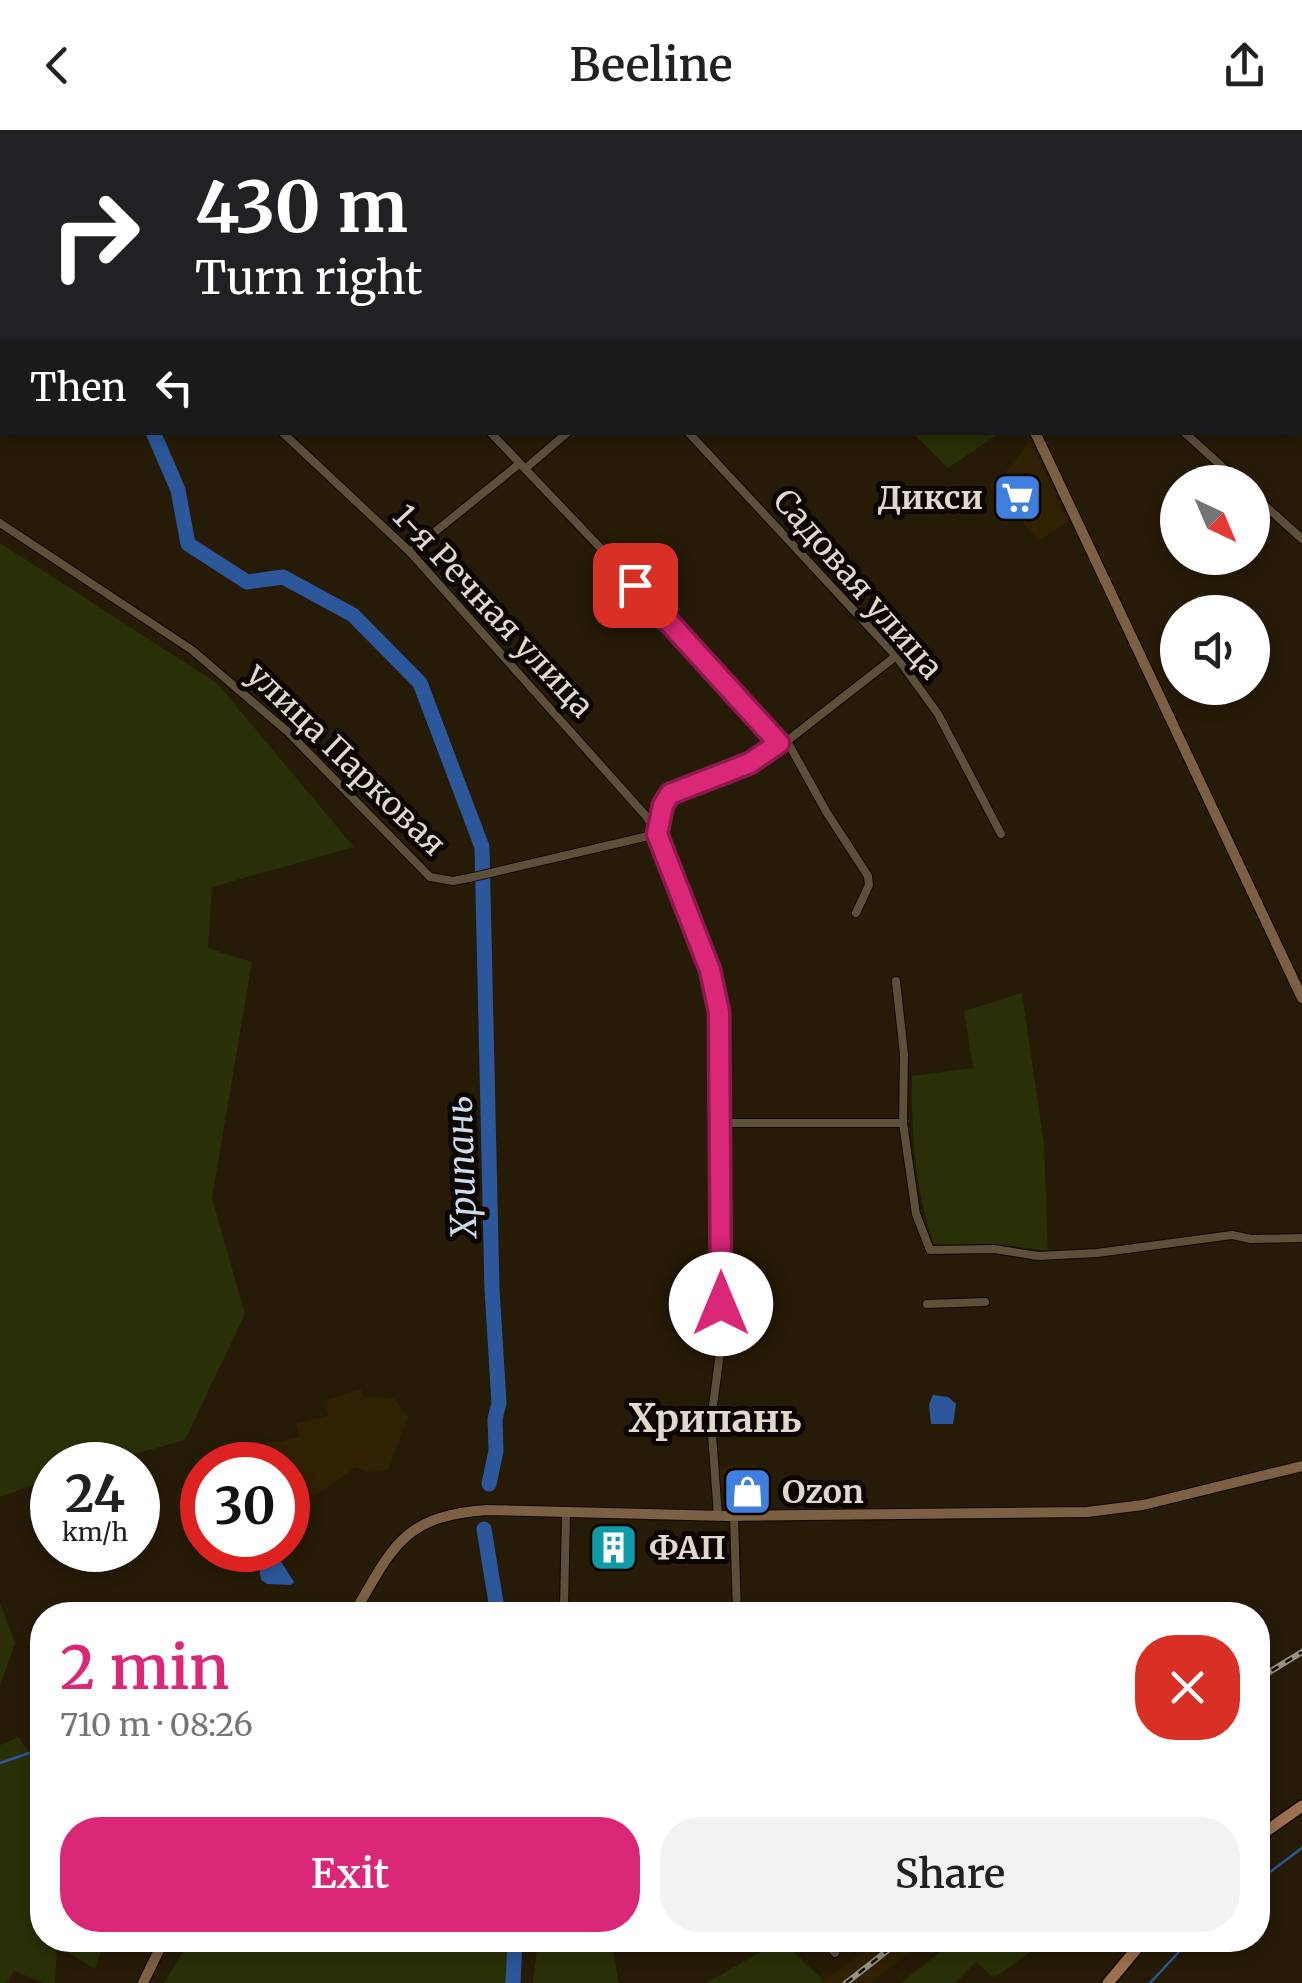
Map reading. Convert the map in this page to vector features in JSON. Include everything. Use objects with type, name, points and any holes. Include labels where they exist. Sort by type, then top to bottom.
[{"type":"main road","points":[[1036,435],[1302,998]]},
{"type":"main road","points":[[361,1602],[395,1548],[412,1529],[429,1520],[470,1511],[718,1516],[1087,1512],[1144,1505],[1302,1466]]},
{"type":"main road","points":[[1270,1829],[1302,1806]]},
{"type":"main road","points":[[142,1983],[158,1952]]},
{"type":"main road","points":[[1108,1983],[1134,1952]]},
{"type":"street","name":"1-я Речная улица","points":[[285,435],[410,552],[603,764],[657,834],[690,914],[713,984],[721,1038],[720,1352],[711,1421],[718,1516]]},
{"type":"street","points":[[493,435],[783,742],[868,876],[869,885],[856,912]]},
{"type":"street","points":[[410,552],[564,435]]},
{"type":"street","name":"Садовая улица","points":[[691,435],[896,656],[938,714],[1002,834]]},
{"type":"street","points":[[1187,435],[1221,465]]},
{"type":"street","points":[[1270,510],[1302,538]]},
{"type":"street","name":"улица Парковая","points":[[0,523],[192,650],[288,732],[430,877],[470,878],[657,834]]},
{"type":"street","points":[[657,834],[663,805],[670,794],[750,763],[896,656]]},
{"type":"street","points":[[896,981],[904,1054],[903,1123],[916,1214],[930,1250],[994,1250],[1038,1256],[1096,1253],[1232,1235],[1251,1239],[1302,1238]]},
{"type":"street","points":[[722,1123],[903,1123]]},
{"type":"street","points":[[927,1304],[985,1302]]},
{"type":"street","points":[[564,1602],[566,1513]]},
{"type":"street","points":[[734,1516],[737,1602]]},
{"type":"shaded area","points":[[1030,440],[1068,522],[1039,540],[989,486],[1013,465]]},
{"type":"shaded area","points":[[361,1389],[364,1397],[394,1398],[408,1417],[388,1470],[371,1472],[356,1467],[310,1499],[310,1442],[277,1442],[300,1437],[296,1424],[329,1416],[324,1401]]},
{"type":"shaded area","points":[[757,1465],[757,1503],[717,1504],[716,1466]]},
{"type":"shaded area","points":[[864,1952],[911,1952],[871,1983],[819,1983]]},
{"type":"green space","points":[[915,435],[997,435],[948,468]]},
{"type":"green space","points":[[0,543],[218,684],[354,847],[212,887],[208,948],[252,962],[212,1198],[245,1314],[185,1440],[160,1447],[160,1442],[30,1442],[30,1486],[0,1497]]},
{"type":"green space","points":[[1022,993],[1044,1144],[1048,1251],[995,1244],[934,1244],[922,1203],[916,1161],[912,1076],[973,1068],[964,1011]]},
{"type":"green space","points":[[0,1603],[15,1643],[0,1686]]},
{"type":"green space","points":[[18,1737],[30,1754],[30,1952],[57,1952],[55,1983],[44,1983],[14,1971],[7,1983],[0,1983],[0,1745]]},
{"type":"green space","points":[[68,1952],[101,1952],[95,1969]]},
{"type":"green space","points":[[183,1952],[514,1952],[513,1983],[164,1983]]},
{"type":"green space","points":[[537,1952],[613,1952],[619,1983],[533,1983]]},
{"type":"green space","points":[[760,1952],[794,1952],[823,1980],[819,1983],[706,1983]]},
{"type":"green space","points":[[940,1952],[1030,1952],[994,1978],[976,1962],[955,1983],[901,1983]]},
{"type":"water","points":[[933,1395],[948,1397],[956,1404],[953,1424],[931,1424],[929,1405]]},
{"type":"water","points":[[260,1572],[288,1572],[294,1582],[267,1584],[261,1580]]},
{"type":"waterway","name":"Хрипань","points":[[154,435],[178,490],[188,544],[247,582],[283,577],[353,615],[420,683],[482,847],[492,1289],[499,1403],[489,1484]]},
{"type":"waterway","name":"Хрипань","points":[[484,1529],[496,1602]]},
{"type":"waterway","points":[[0,1763],[29,1753]]},
{"type":"waterway","points":[[1270,1872],[1302,1848]]},
{"type":"waterway","name":"Хрипань","points":[[513,1983],[514,1952]]},
{"type":"waterway","points":[[1150,1983],[1179,1952]]},
{"type":"railway","points":[[1270,1672],[1302,1652]]},
{"type":"railway","points":[[846,1983],[886,1952]]},
{"type":"place","name":"Дикси","points":[[1018,498]]},
{"type":"place","name":"Ozon","points":[[747,1492]]},
{"type":"place","name":"ФАП","points":[[614,1548]]},
{"type":"district","name":"Хрипань","points":[[715,1419]]},
{"type":"route","points":[[635,585],[779,743],[750,763],[670,794],[663,805],[657,834],[710,970],[719,1012],[721,1304]]}]
